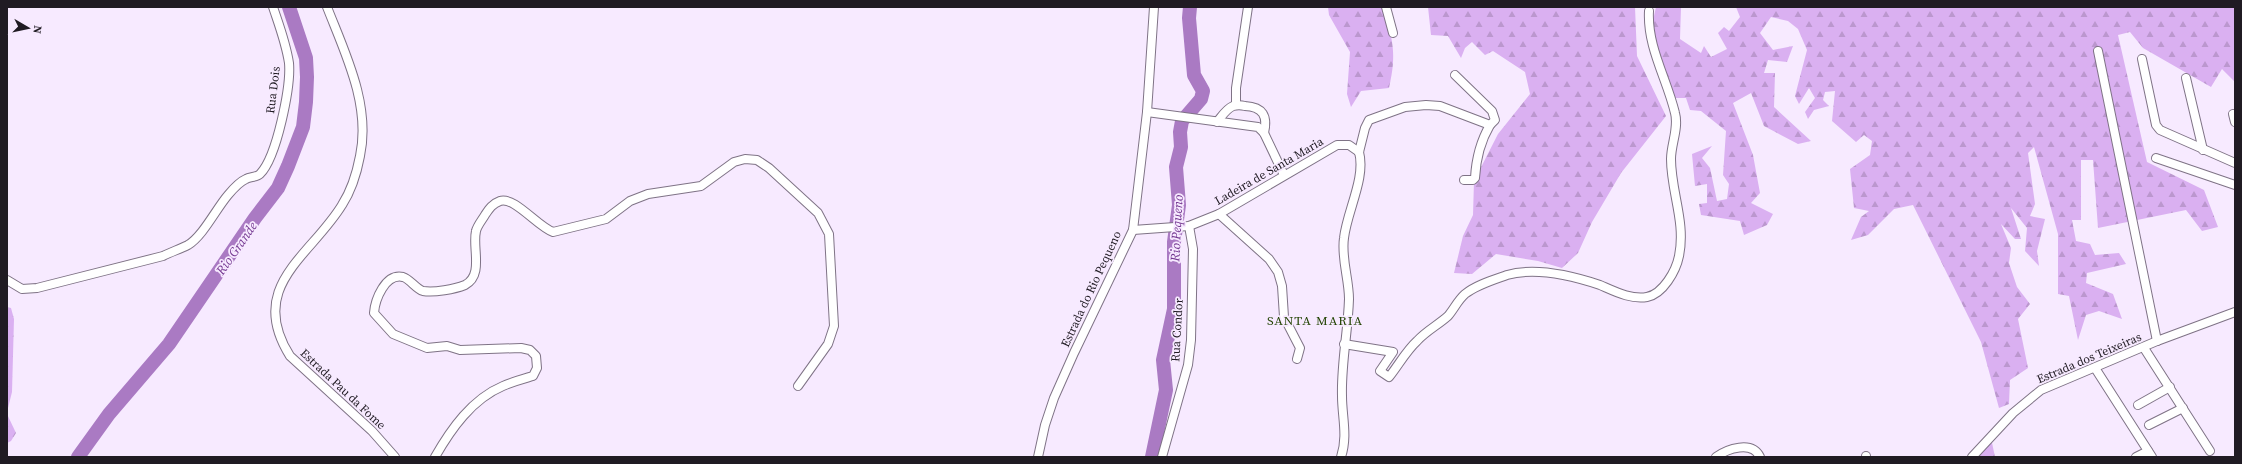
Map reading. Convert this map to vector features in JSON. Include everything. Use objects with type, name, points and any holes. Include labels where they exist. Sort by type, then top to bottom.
[{"type":"street","name":"Rua Dois","points":[[7,280],[22,289],[37,288],[163,256],[189,244],[197,237],[227,196],[240,182],[259,174],[269,159],[276,140],[288,86],[289,64],[285,42],[272,7]]},
{"type":"street","name":"Estrada Pau da Fome","points":[[327,7],[354,77],[363,133],[360,156],[343,204],[290,267],[282,284],[276,307],[276,325],[281,341],[290,356],[372,431],[395,457]]},
{"type":"street","name":"Estrada do Rio Pequeno","points":[[1038,457],[1045,424],[1057,392],[1133,230],[1147,112],[1154,7]]},
{"type":"street","points":[[1236,105],[1236,88],[1248,7]]},
{"type":"street","points":[[1386,7],[1393,33]]},
{"type":"street","points":[[1344,344],[1393,352],[1380,371],[1389,377],[1416,341],[1447,316],[1464,295],[1487,283],[1520,273],[1557,275],[1579,279],[1620,294],[1640,297],[1647,297],[1660,291],[1671,275],[1679,257],[1681,230],[1671,159],[1676,116],[1668,85],[1652,46],[1648,28],[1649,11]]},
{"type":"street","points":[[2098,51],[2157,341]]},
{"type":"street","points":[[2142,59],[2156,125],[2165,134],[2235,163]]},
{"type":"street","points":[[1455,75],[1492,111],[1495,120],[1490,125],[1483,137],[1476,159],[1475,178],[1473,180],[1464,180]]},
{"type":"street","points":[[2186,78],[2203,150]]},
{"type":"street","points":[[1218,122],[1224,112],[1236,105],[1253,106],[1262,110],[1266,121],[1264,133]]},
{"type":"street","points":[[1341,457],[1345,428],[1342,402],[1344,344],[1349,299],[1344,240],[1352,201],[1360,176],[1361,160],[1359,152],[1365,128],[1369,120],[1405,107],[1426,105],[1440,106],[1490,125]]},
{"type":"street","points":[[1147,112],[1256,126],[1264,133],[1284,175]]},
{"type":"street","name":"Ladeira de Santa Maria","points":[[1133,230],[1186,227],[1219,214],[1337,145],[1348,144],[1359,152]]},
{"type":"street","points":[[2156,158],[2235,185]]},
{"type":"street","points":[[435,457],[464,415],[486,396],[502,386],[533,376],[537,368],[536,356],[530,350],[521,348],[460,350],[448,346],[427,348],[414,344],[393,334],[381,322],[374,313],[375,303],[384,286],[394,278],[404,277],[422,290],[432,291],[464,285],[472,280],[476,271],[476,229],[490,206],[501,200],[511,202],[545,229],[553,232],[606,219],[630,200],[648,194],[701,186],[734,162],[745,159],[756,160],[769,168],[818,213],[829,234],[834,326],[828,344],[798,386]]},
{"type":"street","points":[[1219,214],[1268,259],[1278,272],[1282,286],[1284,317],[1300,348],[1297,359]]},
{"type":"street","name":"Rua Condor","points":[[1162,457],[1188,365],[1191,340],[1193,249],[1186,227]]},
{"type":"street","name":"Estrada dos Teixeiras","points":[[1972,457],[2025,401],[2041,390],[2144,348],[2157,341],[2235,312]]},
{"type":"street","points":[[2144,348],[2210,451]]},
{"type":"street","points":[[2096,368],[2150,454],[2136,457]]},
{"type":"street","points":[[2138,405],[2170,388]]},
{"type":"street","points":[[2148,425],[2183,408]]},
{"type":"street","points":[[1716,457],[1722,452],[1742,447],[1751,448],[1760,457]]},
{"type":"green space","points":[[1328,7],[1383,7],[1389,29],[1393,47],[1393,66],[1389,88],[1361,91],[1351,107],[1347,94],[1350,52],[1329,15]]},
{"type":"green space","points":[[1428,7],[1635,7],[1637,56],[1666,116],[1621,173],[1592,222],[1578,253],[1562,268],[1538,261],[1496,254],[1472,274],[1454,273],[1463,236],[1473,215],[1474,181],[1498,134],[1530,94],[1525,72],[1493,51],[1485,55],[1472,42],[1465,48],[1461,58],[1448,36],[1431,35]]},
{"type":"green space","points":[[1656,7],[1681,7],[1680,39],[1701,53],[1704,46],[1711,57],[1727,49],[1718,33],[1724,27],[1729,31],[1740,17],[1736,7],[2235,7],[2235,82],[2222,69],[2211,87],[2143,48],[2130,32],[2118,35],[2147,162],[2204,190],[2218,227],[2202,231],[2186,210],[2098,228],[2093,160],[2081,160],[2081,220],[2072,220],[2076,241],[2090,244],[2095,255],[2119,253],[2126,264],[2087,273],[2086,283],[2113,294],[2122,319],[2099,311],[2086,315],[2078,340],[2069,296],[2058,294],[2058,234],[2034,147],[2028,153],[2035,204],[2030,216],[2045,219],[2037,251],[2039,266],[2025,251],[2027,228],[2011,208],[2021,239],[2015,239],[2001,224],[2011,248],[2009,263],[2017,287],[2030,304],[2018,319],[2028,368],[2010,380],[2009,404],[1999,408],[1981,342],[1913,205],[1894,209],[1868,235],[1851,240],[1861,217],[1869,211],[1854,208],[1850,169],[1870,155],[1872,141],[1864,135],[1856,142],[1832,121],[1835,91],[1825,92],[1823,100],[1829,106],[1814,110],[1808,119],[1805,112],[1815,98],[1809,88],[1799,104],[1795,96],[1807,50],[1798,29],[1788,21],[1771,17],[1760,33],[1773,50],[1793,46],[1787,62],[1768,60],[1764,73],[1775,73],[1774,107],[1811,141],[1798,144],[1764,126],[1751,93],[1733,103],[1753,155],[1760,193],[1751,203],[1773,214],[1767,225],[1744,235],[1740,221],[1701,215],[1699,204],[1707,203],[1707,184],[1695,186],[1692,154],[1712,146],[1702,158],[1710,168],[1717,201],[1727,199],[1729,184],[1723,175],[1726,131],[1701,111],[1690,110],[1686,98],[1675,98],[1650,34]]},
{"type":"green space","points":[[7,307],[11,308],[14,319],[12,392],[7,412]]},
{"type":"green space","points":[[7,414],[16,433],[11,441],[7,443]]},
{"type":"green space","points":[[1991,438],[1995,457],[1976,457]]},
{"type":"waterway","name":"Rio Grande","points":[[78,457],[109,414],[169,344],[255,218],[278,188],[303,127],[306,102],[306,58],[289,7]]},
{"type":"waterway","name":"Rio Pequeno","points":[[1152,457],[1166,390],[1163,360],[1174,309],[1174,242],[1179,205],[1176,167],[1181,147],[1180,132],[1182,121],[1201,99],[1203,91],[1194,75],[1189,18],[1190,7]]},
{"type":"district","name":"SANTA MARIA","points":[[1315,320]]}]
